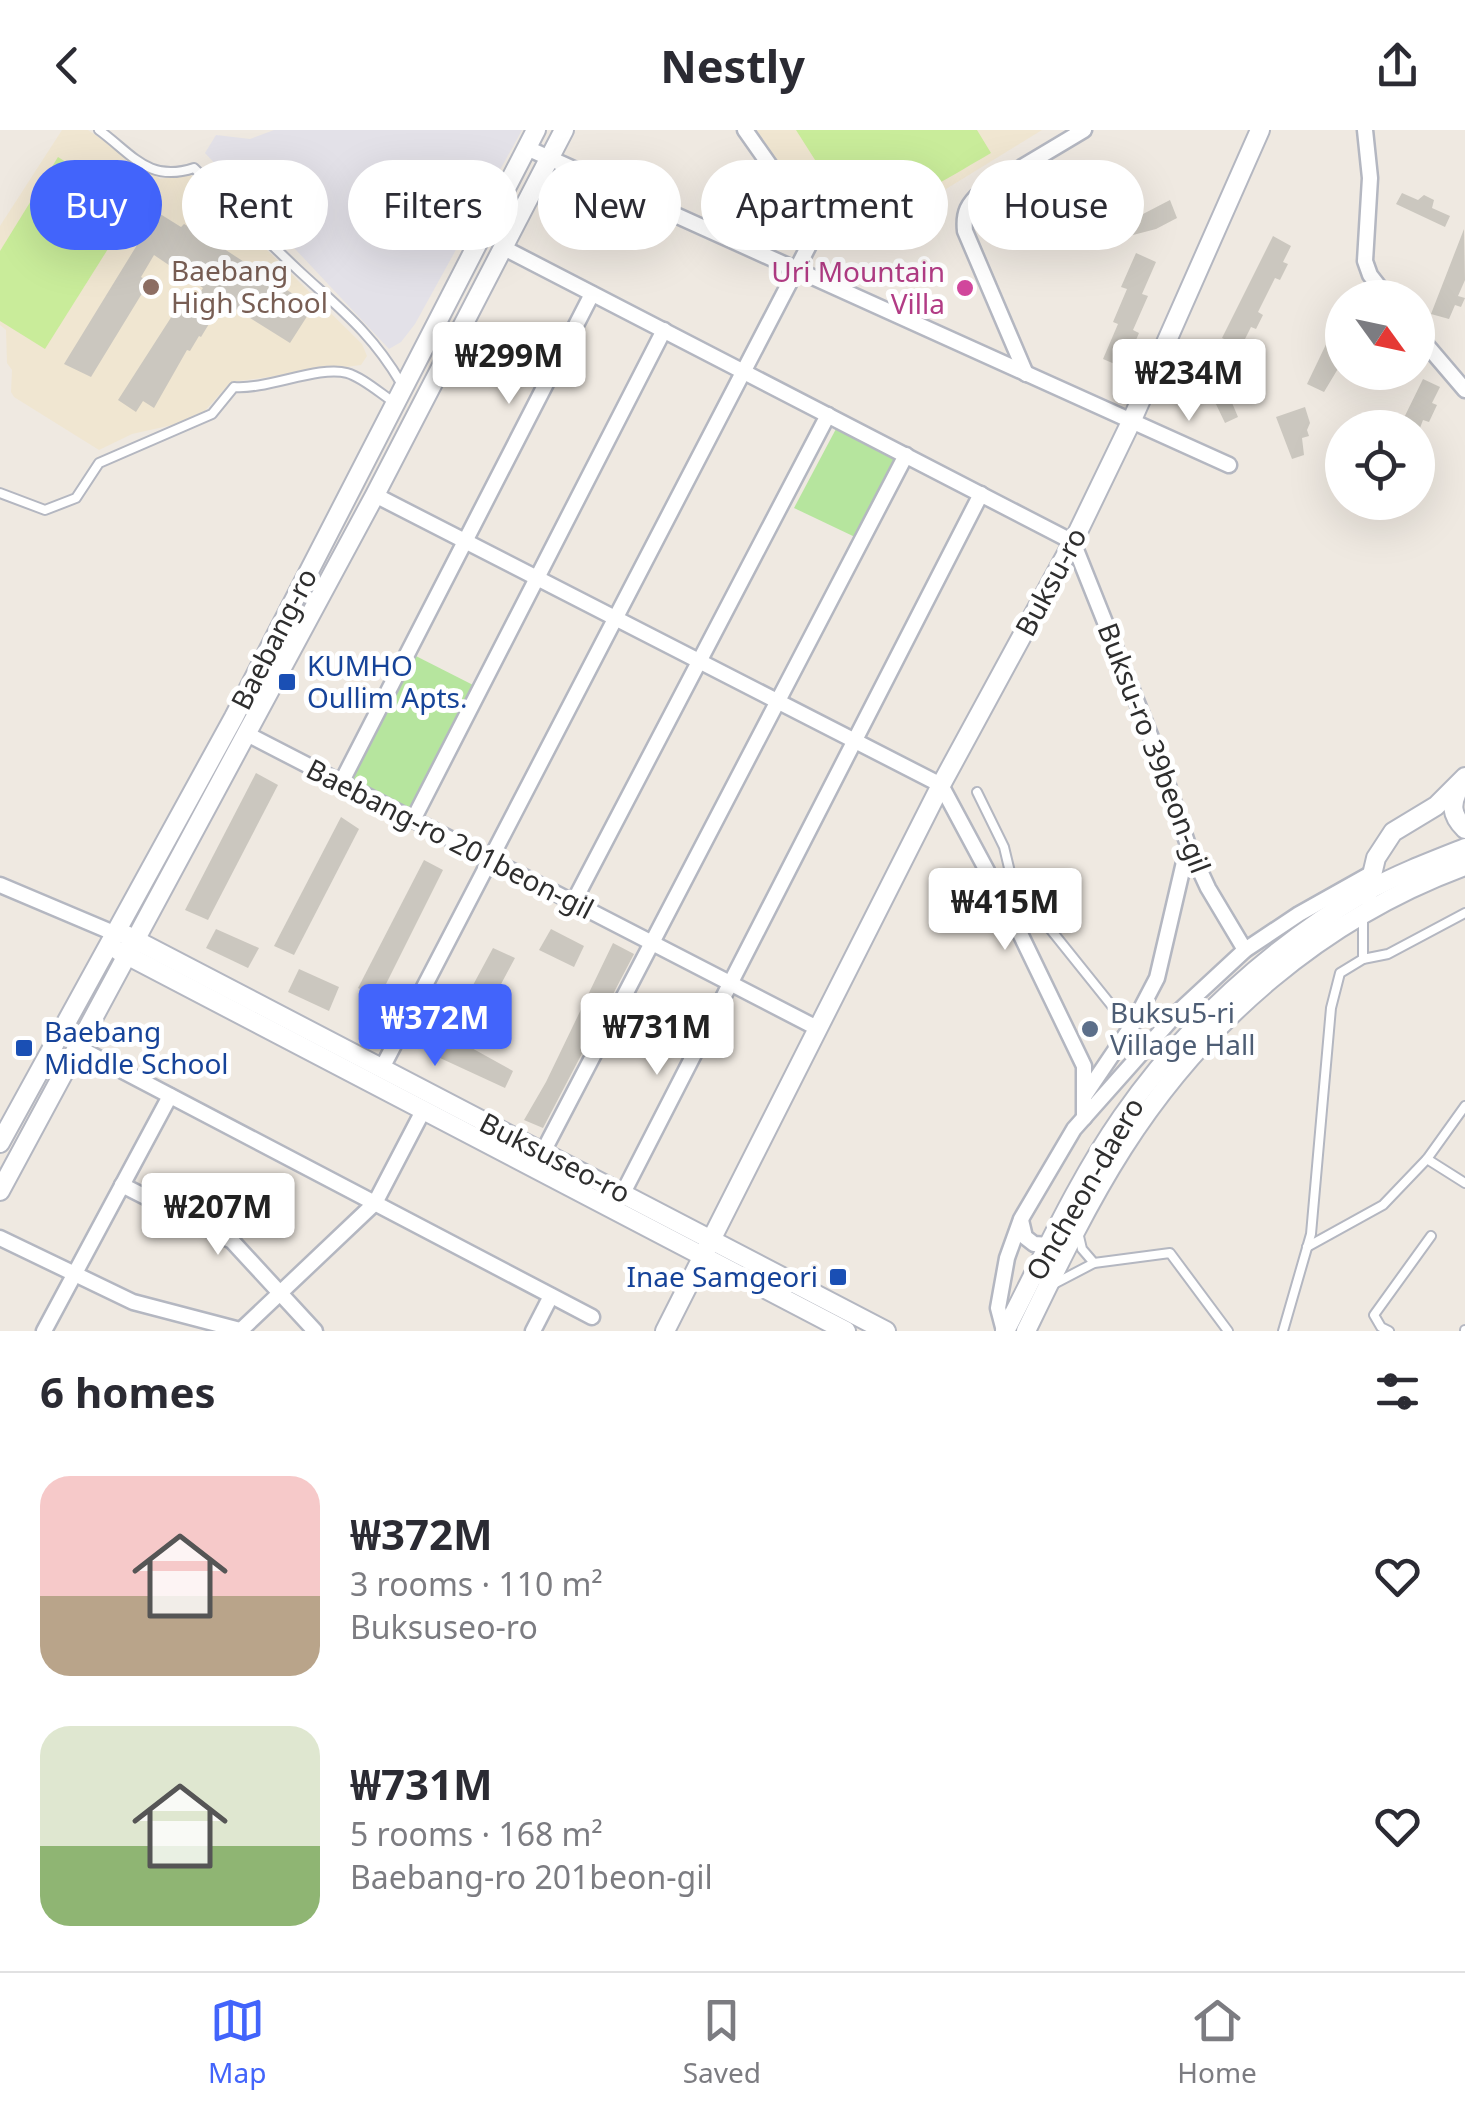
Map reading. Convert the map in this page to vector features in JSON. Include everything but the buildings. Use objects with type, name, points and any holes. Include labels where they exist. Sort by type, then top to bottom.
[{"type":"street","name":"Baebang-ro","points":[[0,1142],[234,717],[536,130]]},
{"type":"street","name":"Baebang-ro","points":[[518,221],[564,130]]},
{"type":"street","points":[[382,1068],[819,226],[745,130]]},
{"type":"street","points":[[1026,374],[965,232],[964,216],[969,204],[982,192],[1084,130]]},
{"type":"street","name":"Buksu-ro","points":[[665,1331],[941,785],[1073,542],[1132,422],[1260,130]]},
{"type":"street","points":[[1365,130],[1370,178],[1365,261],[1374,280]]},
{"type":"street","points":[[526,148],[1229,465]]},
{"type":"street","name":"Baebang-ro","points":[[0,1191],[503,250]]},
{"type":"street","points":[[508,250],[1073,542]]},
{"type":"street","points":[[341,782],[592,294]]},
{"type":"street","points":[[413,820],[664,330]]},
{"type":"street","points":[[1435,354],[1465,390]]},
{"type":"street","points":[[574,902],[828,415]]},
{"type":"street","points":[[543,1152],[906,455]]},
{"type":"street","points":[[623,1193],[980,494]]},
{"type":"street","points":[[375,495],[941,785],[1084,1066],[1084,1118]]},
{"type":"street","name":"Buksu-ro 39beon-gil","points":[[1073,542],[1156,750],[1188,845],[1245,950]]},
{"type":"street","name":"Baebang-ro 201beon-gil","points":[[247,734],[817,1028]]},
{"type":"street","points":[[1465,778],[1453,806],[1454,818],[1465,829]]},
{"type":"street","points":[[1364,912],[1376,858],[1393,832],[1436,806],[1465,778]]},
{"type":"street","points":[[1084,1097],[1133,1024],[1157,978],[1188,845]]},
{"type":"street","name":"Oncheon-daero","points":[[1004,1331],[1120,1120],[1158,1069],[1254,972],[1370,882],[1465,848]]},
{"type":"street","name":"Oncheon-daero","points":[[1026,1331],[1123,1148],[1180,1070],[1258,991],[1324,938],[1364,912],[1465,866]]},
{"type":"street","points":[[1004,1331],[998,1308],[1000,1285],[1021,1219],[1074,1129],[1177,1013],[1245,950],[1299,914],[1370,882]]},
{"type":"street","points":[[0,886],[114,937]]},
{"type":"street","name":"Buksuseo-ro","points":[[114,937],[424,1109],[886,1331]]},
{"type":"street","name":"Buksuseo-ro","points":[[132,948],[382,1068],[623,1193],[846,1331]]},
{"type":"street","points":[[79,1048],[592,1317]]},
{"type":"street","points":[[44,1331],[170,1096]]},
{"type":"street","points":[[0,1238],[132,1302],[240,1331],[375,1203],[424,1109]]},
{"type":"street","points":[[122,1185],[232,1241],[316,1331]]},
{"type":"street","points":[[1021,1219],[1024,1237],[1034,1244],[1050,1244]]},
{"type":"street","points":[[533,1331],[551,1296]]},
{"type":"lane","points":[[99,130],[159,174],[194,168],[304,275],[344,308],[388,362],[399,395]]},
{"type":"lane","points":[[0,493],[45,510],[76,498],[100,463],[212,414],[234,387],[346,372],[399,395]]},
{"type":"lane","points":[[977,792],[1004,847],[1010,872],[1112,1006],[1133,1024]]},
{"type":"lane","points":[[1363,958],[1364,912]]},
{"type":"lane","points":[[1283,1331],[1307,1247],[1322,1128],[1331,1008],[1340,973],[1363,958],[1388,954],[1465,913]]},
{"type":"lane","points":[[1307,1247],[1383,1205],[1427,1159],[1465,1106]]},
{"type":"lane","points":[[1427,1159],[1465,1183]]},
{"type":"lane","points":[[1077,1230],[1082,1249],[1094,1263]]},
{"type":"lane","points":[[1389,1331],[1381,1327],[1374,1315],[1430,1236]]},
{"type":"lane","points":[[1047,1288],[1094,1263],[1170,1254],[1228,1331]]},
{"type":"shaded area","name":"Baebang High School","points":[[62,130],[88,130],[132,160],[43,160]]},
{"type":"shaded area","points":[[274,130],[522,130],[505,160],[348,160],[348,250],[456,250],[415,324],[401,342],[389,349],[296,250],[328,250],[328,160],[212,160],[205,153],[216,135],[250,139]]},
{"type":"shaded area","points":[[752,130],[1042,130],[993,160],[968,160],[968,175],[948,188],[948,160],[772,160]]},
{"type":"shaded area","name":"Baebang High School","points":[[182,175],[182,250],[267,250],[362,344],[367,356],[361,365],[231,382],[201,415],[132,434],[99,450],[11,392],[6,330],[0,325],[0,226],[30,180],[30,250],[162,250],[162,179]]},
{"type":"green space","points":[[796,130],[977,130],[991,153],[979,160],[968,160],[968,166],[948,178],[948,160],[815,160]]},
{"type":"green space","points":[[30,202],[30,250],[107,250],[45,349],[0,321],[0,251]]},
{"type":"green space","points":[[837,427],[898,458],[855,537],[794,508]]},
{"type":"green space","points":[[408,652],[477,687],[409,821],[340,785]]},
{"type":"place","name":"Baebang High School","points":[[151,287]]},
{"type":"place","name":"Uri Mountain Villa","points":[[965,288]]},
{"type":"place","name":"KUMHO Oullim Apts.","points":[[287,682]]},
{"type":"place","name":"Buksu5-ri Village Hall","points":[[1090,1029]]},
{"type":"place","name":"Baebang Middle School","points":[[24,1048]]},
{"type":"place","name":"Inae Samgeori","points":[[838,1277]]}]
